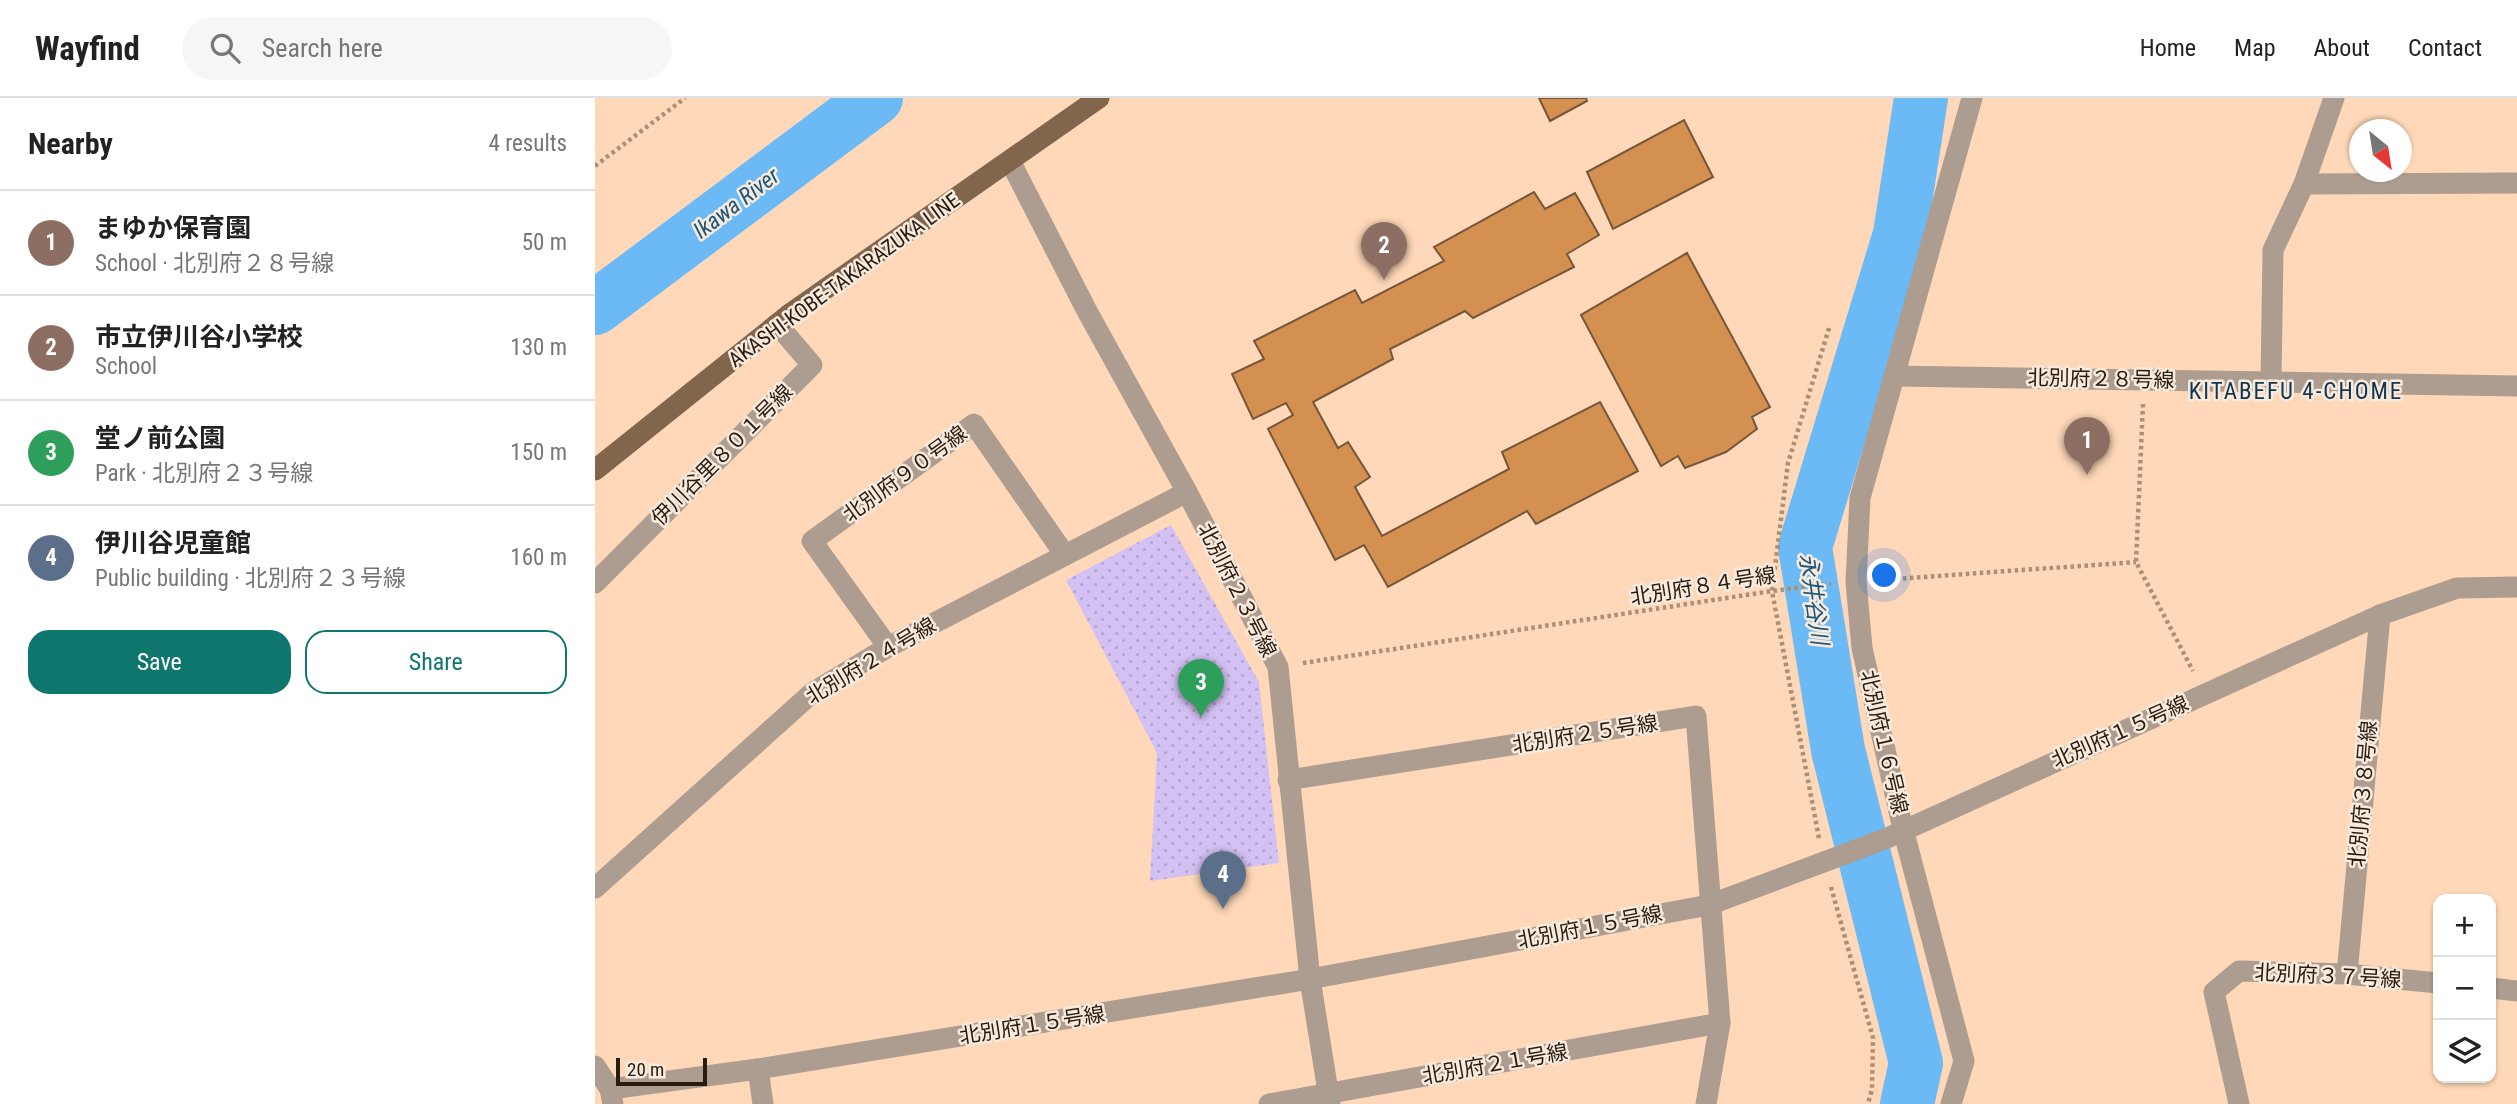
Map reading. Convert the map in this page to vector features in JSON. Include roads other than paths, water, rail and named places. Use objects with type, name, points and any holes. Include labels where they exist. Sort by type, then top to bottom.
[{"type":"main road","name":"AKASHI-KOBE-TAKARAZUKA LINE","points":[[595,470],[777,324],[1099,98]]},
{"type":"street","name":"北別府１６号線","points":[[1951,1104],[1964,1061],[1894,834],[1863,648],[1856,582],[1860,498],[1972,98]]},
{"type":"street","points":[[2271,381],[2273,250],[2304,184],[2334,98]]},
{"type":"street","name":"北別府２３号線","points":[[1010,161],[1277,667],[1310,979],[1329,1099]]},
{"type":"street","points":[[2304,184],[2517,183]]},
{"type":"street","name":"伊川谷里８０１号線","points":[[595,583],[812,365],[777,324]]},
{"type":"street","name":"北別府２８号線","points":[[1895,376],[2517,386]]},
{"type":"street","name":"北別府９０号線","points":[[888,647],[812,541],[974,425],[1065,555]]},
{"type":"street","name":"北別府２４号線","points":[[595,888],[812,693],[888,647],[1187,492]]},
{"type":"street","name":"北別府１５号線","points":[[612,1097],[758,1069],[1310,979],[1709,905],[1836,859],[1894,834],[2380,615],[2457,588],[2517,587]]},
{"type":"street","name":"北別府３８号線","points":[[2347,974],[2380,615]]},
{"type":"street","name":"北別府２５号線","points":[[1288,780],[1696,716],[1709,905]]},
{"type":"street","points":[[1706,1104],[1720,1023],[1709,905]]},
{"type":"street","name":"北別府３７号線","points":[[2239,1104],[2214,992],[2239,971],[2347,974],[2433,983]]},
{"type":"street","points":[[2496,989],[2517,991]]},
{"type":"street","name":"北別府２１号線","points":[[1269,1104],[1329,1099],[1720,1023]]},
{"type":"street","points":[[595,1066],[612,1097]]},
{"type":"street","points":[[758,1069],[763,1104]]},
{"type":"waterway","name":"Ikawa River","points":[[595,308],[876,98]]},
{"type":"waterway","name":"永井谷川","points":[[1907,1104],[1916,1063],[1838,750],[1805,547],[1900,234],[1921,98]]},
{"type":"place","name":"市立伊川谷小学校","points":[[1384,280]]},
{"type":"place","name":"まゆか保育園","points":[[2087,475]]},
{"type":"place","name":"堂ノ前公園","points":[[1201,717]]},
{"type":"place","name":"伊川谷児童館","points":[[1223,909]]},
{"type":"district","name":"KITABEFU 4-CHOME","points":[[2296,391]]}]
